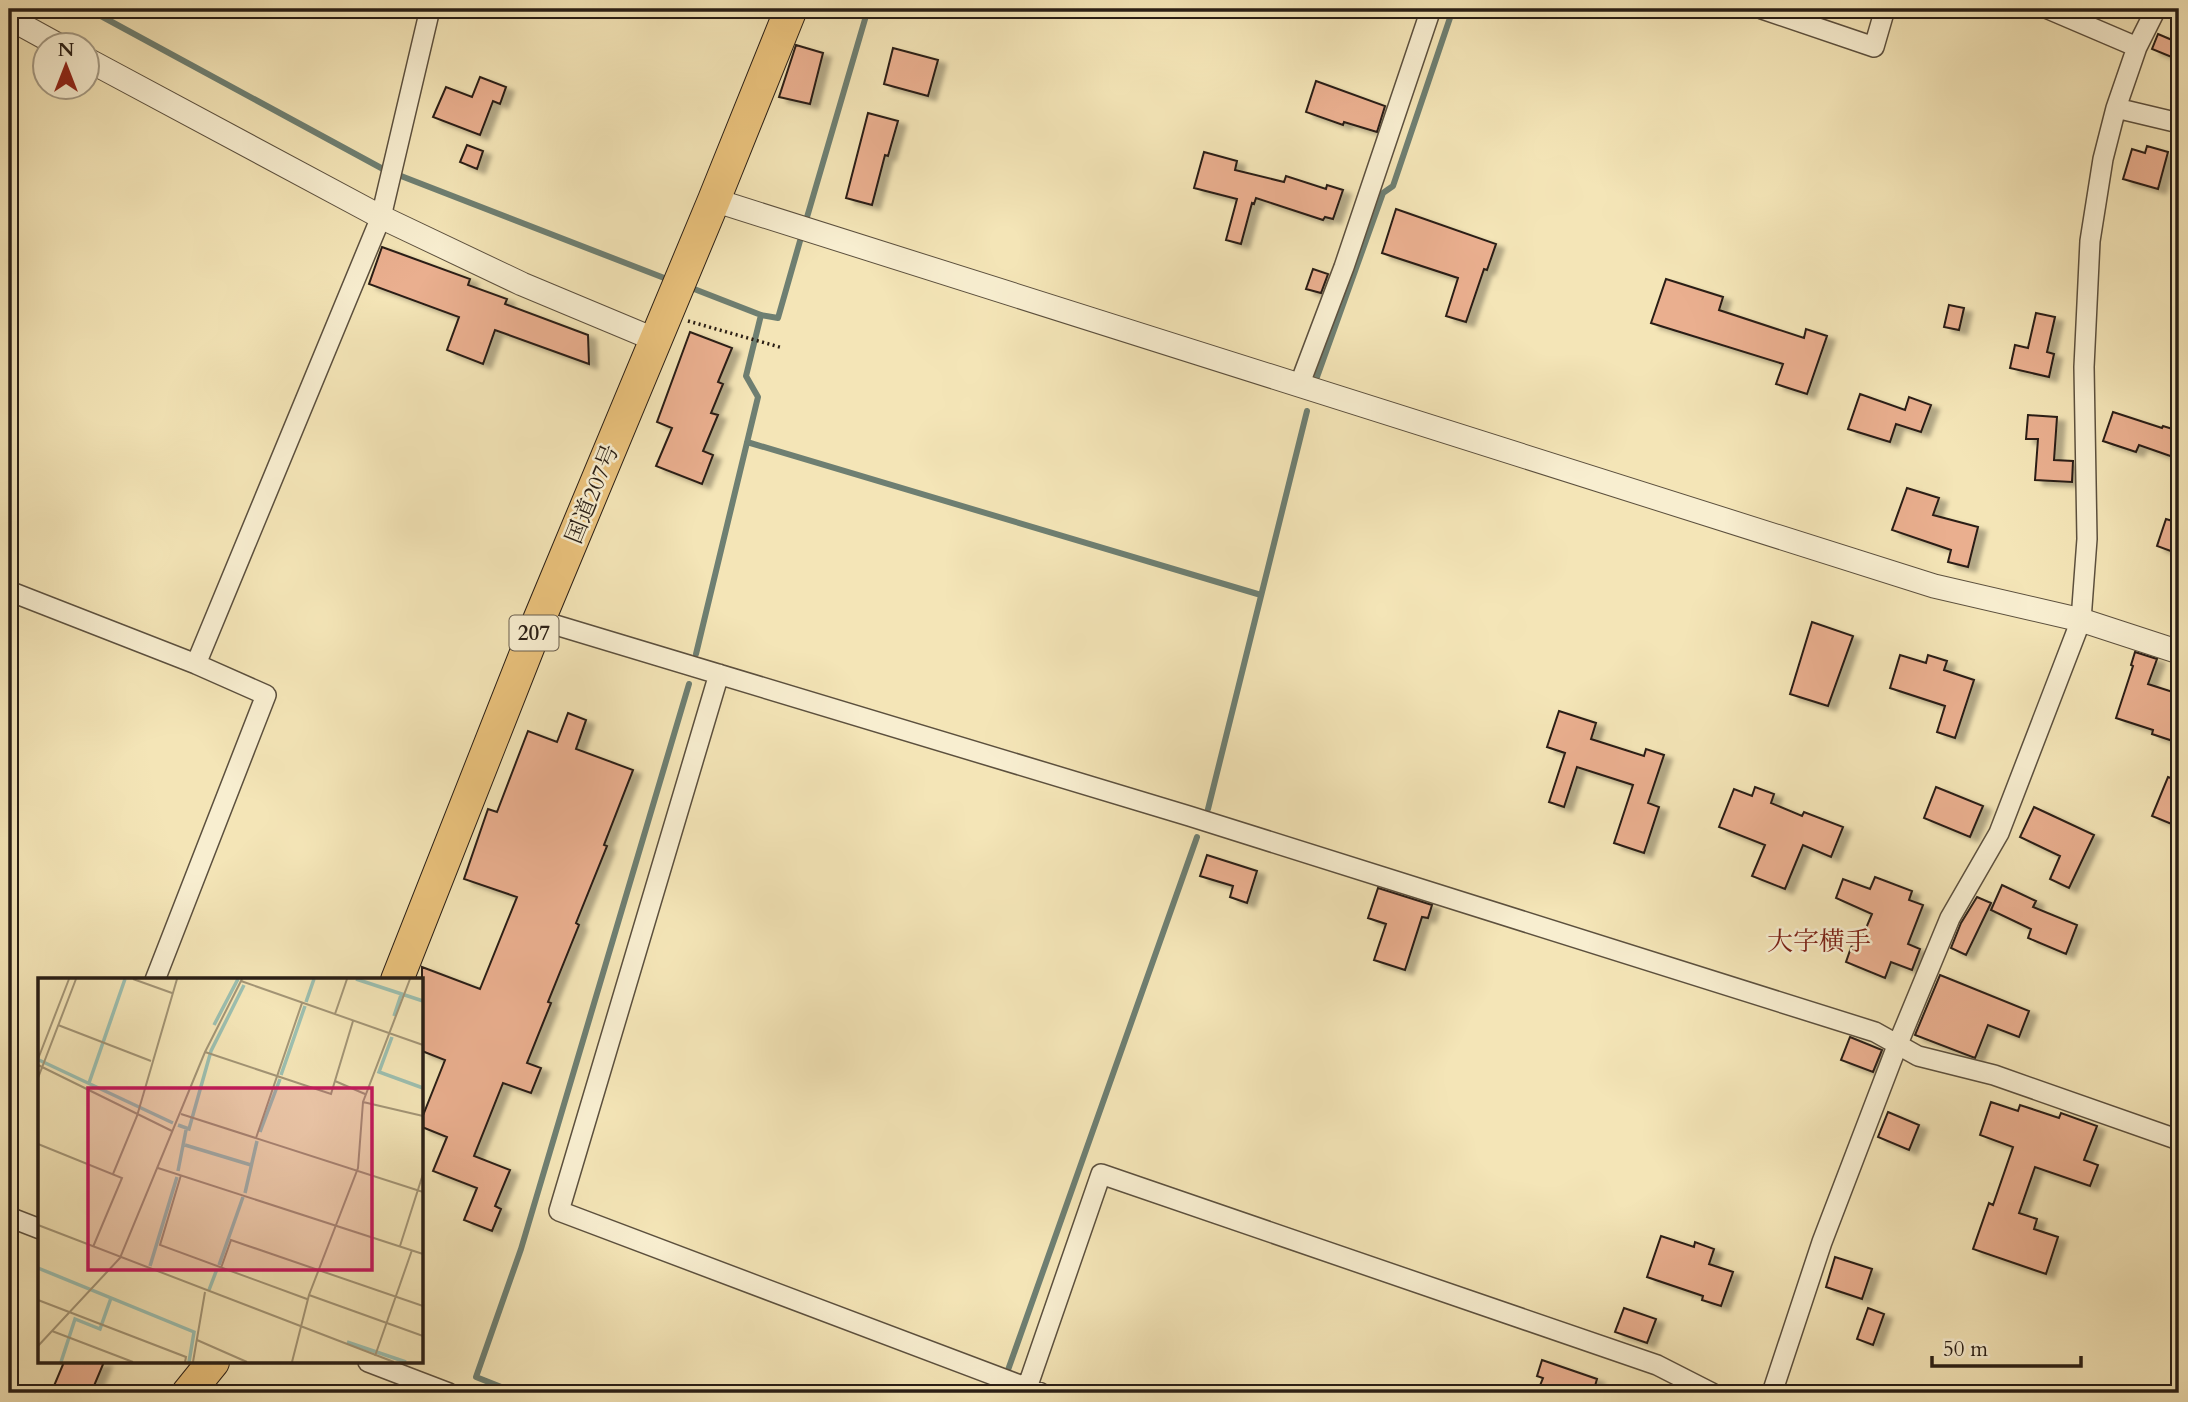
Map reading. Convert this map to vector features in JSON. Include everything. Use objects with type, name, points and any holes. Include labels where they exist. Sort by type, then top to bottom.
[{"type":"highway","name":"国道207号","points":[[398,978],[539,620],[791,9]]},
{"type":"highway","points":[[188,1393],[211,1364]]},
{"type":"street","points":[[196,664],[381,217],[430,9]]},
{"type":"street","points":[[1299,386],[1344,267],[1431,9]]},
{"type":"street","points":[[1762,9],[1874,47],[1885,9]]},
{"type":"street","points":[[2048,9],[2137,47]]},
{"type":"street","points":[[1772,1393],[1822,1242],[1897,1046],[1950,918],[1998,833],[2081,620],[2087,539],[2084,366],[2090,241],[2103,159],[2116,108],[2137,47],[2156,9]]},
{"type":"street","points":[[9,18],[34,32]]},
{"type":"street","points":[[102,68],[381,217],[522,284],[671,304]]},
{"type":"street","points":[[2116,108],[2179,123]]},
{"type":"street","points":[[714,200],[1934,586],[2081,620],[2179,652]]},
{"type":"street","points":[[9,591],[196,664],[265,695],[156,978]]},
{"type":"street","points":[[539,620],[1189,816],[1875,1032],[1917,1056],[1994,1075],[2179,1140]]},
{"type":"street","points":[[719,674],[559,1211],[1034,1391],[1101,1174],[1657,1365],[1712,1393]]},
{"type":"street","points":[[9,1217],[38,1228]]},
{"type":"street","points":[[374,1364],[449,1393]]},
{"type":"path","points":[[671,304],[746,338],[783,348]]},
{"type":"building","points":[[2158,34],[2179,43],[2179,60],[2152,49]]},
{"type":"building","points":[[796,45],[823,53],[810,104],[779,97]]},
{"type":"building","points":[[893,48],[938,60],[928,96],[884,84]]},
{"type":"building","points":[[480,77],[506,87],[500,104],[493,101],[480,135],[433,117],[446,87],[472,97]]},
{"type":"building","points":[[1316,81],[1385,106],[1377,132],[1344,122],[1343,125],[1306,112]]},
{"type":"building","points":[[868,113],[898,121],[888,156],[885,155],[872,205],[846,198]]},
{"type":"building","points":[[467,145],[483,151],[477,169],[460,162]]},
{"type":"building","points":[[2147,146],[2168,152],[2158,189],[2123,179],[2132,149],[2145,153]]},
{"type":"building","points":[[1204,152],[1237,161],[1235,170],[1284,182],[1286,176],[1326,189],[1327,185],[1343,190],[1333,219],[1325,217],[1323,220],[1256,198],[1254,204],[1252,203],[1241,244],[1226,240],[1237,199],[1194,188]]},
{"type":"building","points":[[1396,209],[1496,244],[1487,270],[1484,269],[1466,322],[1446,316],[1458,278],[1382,253]]},
{"type":"building","points":[[382,247],[470,279],[468,285],[507,299],[505,304],[588,335],[589,364],[495,330],[483,364],[447,350],[459,317],[369,284]]},
{"type":"building","points":[[1313,269],[1328,274],[1321,293],[1306,289]]},
{"type":"building","points":[[1666,279],[1723,297],[1719,310],[1804,338],[1806,329],[1827,336],[1807,394],[1776,384],[1783,364],[1651,323]]},
{"type":"building","points":[[1949,305],[1964,308],[1959,330],[1944,327]]},
{"type":"building","points":[[2036,313],[2055,317],[2047,352],[2054,354],[2049,377],[2010,368],[2015,345],[2028,348]]},
{"type":"building","points":[[690,332],[732,348],[718,382],[723,384],[711,413],[718,415],[703,451],[713,455],[702,484],[656,466],[672,428],[657,422]]},
{"type":"building","points":[[1860,394],[1905,410],[1909,397],[1931,405],[1921,432],[1896,424],[1890,442],[1848,429]]},
{"type":"building","points":[[2113,412],[2179,431],[2179,459],[2139,445],[2136,452],[2103,441]]},
{"type":"building","points":[[2028,415],[2057,417],[2054,460],[2073,461],[2072,482],[2035,480],[2038,439],[2026,439]]},
{"type":"building","points":[[1907,488],[1939,498],[1933,515],[1978,527],[1968,567],[1948,562],[1951,550],[1892,530]]},
{"type":"building","points":[[2166,519],[2179,523],[2179,554],[2157,546]]},
{"type":"building","points":[[1812,622],[1853,636],[1828,706],[1790,694]]},
{"type":"building","points":[[2135,652],[2157,659],[2148,684],[2179,694],[2179,743],[2152,734],[2153,730],[2116,718]]},
{"type":"building","points":[[1900,655],[1926,663],[1928,655],[1947,661],[1944,670],[1974,680],[1955,738],[1937,732],[1945,706],[1890,688]]},
{"type":"building","points":[[1559,711],[1596,723],[1591,739],[1644,756],[1646,749],[1664,755],[1648,803],[1659,807],[1644,853],[1614,843],[1633,785],[1577,767],[1564,807],[1549,802],[1565,753],[1547,747]]},
{"type":"building","points":[[568,713],[586,720],[576,749],[633,770],[604,845],[607,846],[576,923],[579,925],[548,1002],[551,1003],[527,1063],[541,1068],[531,1093],[503,1083],[474,1156],[510,1170],[495,1206],[501,1209],[492,1231],[464,1220],[477,1188],[433,1171],[447,1137],[424,1128],[424,1113],[445,1060],[424,1052],[422,967],[480,989],[517,897],[464,879],[488,809],[497,812],[528,731],[557,742]]},
{"type":"building","points":[[2168,777],[2179,781],[2179,827],[2152,816]]},
{"type":"building","points":[[1755,787],[1774,794],[1771,803],[1802,816],[1804,812],[1843,827],[1831,857],[1803,845],[1785,889],[1752,876],[1765,845],[1719,827],[1734,789],[1752,796]]},
{"type":"building","points":[[1936,787],[1983,806],[1970,837],[1924,818]]},
{"type":"building","points":[[2034,807],[2094,835],[2069,888],[2050,879],[2060,856],[2020,837]]},
{"type":"building","points":[[1207,855],[1257,871],[1247,903],[1230,897],[1233,886],[1200,876]]},
{"type":"building","points":[[1875,877],[1912,891],[1909,900],[1923,905],[1908,944],[1920,949],[1912,970],[1891,962],[1885,978],[1846,962],[1853,942],[1859,945],[1872,914],[1836,898],[1843,879],[1870,889]]},
{"type":"building","points":[[2002,885],[2036,901],[2033,907],[2077,925],[2066,954],[2028,938],[2031,929],[1991,910]]},
{"type":"building","points":[[1378,888],[1432,905],[1428,918],[1422,917],[1405,970],[1374,960],[1386,924],[1368,918]]},
{"type":"building","points":[[1977,897],[1991,903],[1966,955],[1951,948],[1961,923]]},
{"type":"building","points":[[1940,975],[2029,1011],[2019,1037],[1988,1025],[1975,1058],[1915,1035]]},
{"type":"building","points":[[1850,1037],[1882,1050],[1873,1072],[1841,1060]]},
{"type":"building","points":[[1991,1102],[2018,1111],[2020,1105],[2059,1118],[2061,1113],[2097,1126],[2084,1160],[2098,1165],[2090,1186],[2035,1167],[2019,1213],[2037,1219],[2034,1229],[2058,1237],[2046,1274],[1973,1249],[1989,1203],[1993,1205],[2013,1147],[1980,1135]]},
{"type":"building","points":[[1888,1112],[1919,1125],[1909,1150],[1878,1137]]},
{"type":"building","points":[[1661,1236],[1694,1247],[1695,1242],[1714,1249],[1709,1264],[1733,1272],[1721,1306],[1702,1300],[1703,1296],[1647,1277]]},
{"type":"building","points":[[1835,1257],[1872,1269],[1862,1299],[1826,1287]]},
{"type":"building","points":[[1624,1308],[1656,1319],[1647,1343],[1615,1332]]},
{"type":"building","points":[[1868,1308],[1884,1314],[1873,1345],[1857,1339]]},
{"type":"building","points":[[1542,1360],[1597,1379],[1593,1393],[1537,1393],[1543,1378],[1537,1376]]},
{"type":"building","points":[[63,1364],[103,1364],[91,1393],[51,1393]]},
{"type":"waterway","points":[[88,9],[383,169],[672,281]]},
{"type":"waterway","points":[[805,224],[868,9]]},
{"type":"waterway","points":[[1317,377],[1383,193],[1393,186],[1453,9]]},
{"type":"waterway","points":[[689,287],[761,315],[778,318],[802,234]]},
{"type":"waterway","points":[[696,654],[758,397],[746,376],[761,315]]},
{"type":"waterway","points":[[1208,809],[1307,411]]},
{"type":"waterway","points":[[747,442],[1261,595]]},
{"type":"waterway","points":[[516,1393],[476,1377],[521,1249],[689,684]]},
{"type":"waterway","points":[[1008,1370],[1197,837]]},
{"type":"district","name":"大字横手","points":[[1819,941]]}]
